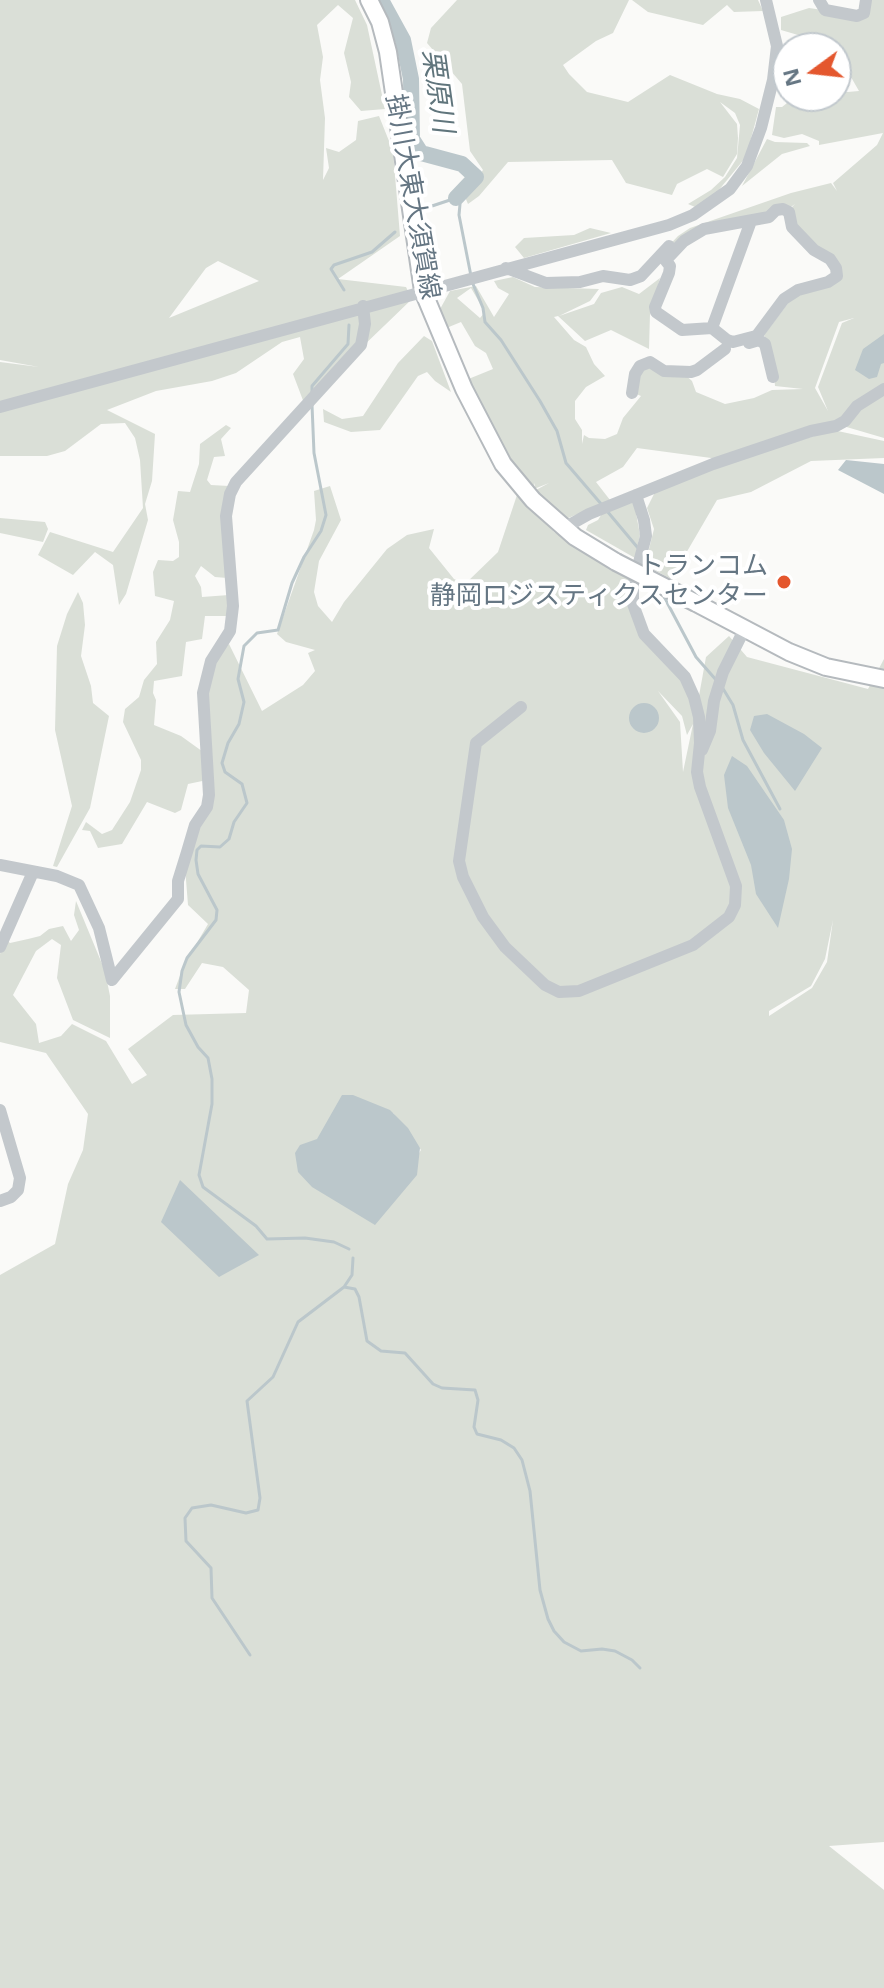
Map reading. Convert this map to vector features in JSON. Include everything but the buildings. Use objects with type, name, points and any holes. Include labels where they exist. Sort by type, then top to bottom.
[{"type":"main road","name":"掛川大東大須賀線","points":[[369,0],[380,22],[388,52],[423,291],[469,401],[503,464],[533,500],[564,528],[616,562],[826,667],[884,679]]},
{"type":"street","points":[[0,407],[669,225],[693,215],[730,189],[747,166],[761,128],[773,80],[777,46],[766,0]]},
{"type":"street","points":[[819,0],[825,10],[857,16],[864,13],[866,0]]},
{"type":"street","points":[[506,268],[546,283],[580,282],[603,276],[630,280],[641,276],[694,233],[769,217],[776,210],[789,212],[792,227],[814,250],[830,259],[837,276],[828,282],[798,290],[784,299],[754,339],[705,358]]},
{"type":"street","points":[[664,257],[679,236],[695,225],[693,215]]},
{"type":"street","points":[[712,328],[751,221]]},
{"type":"street","points":[[664,257],[669,273],[655,307],[656,312],[682,330],[712,328],[733,342],[759,340],[765,344],[773,377]]},
{"type":"street","points":[[0,865],[57,876],[79,885],[99,928],[112,980],[178,899],[178,881],[195,825],[207,807],[209,795],[203,693],[211,661],[230,631],[233,606],[226,516],[230,494],[236,482],[361,345],[365,324],[363,306]]},
{"type":"street","points":[[632,393],[635,374],[640,366],[650,362],[664,371],[691,372],[725,349]]},
{"type":"street","points":[[564,528],[589,514],[713,464],[811,431],[836,426],[845,421],[857,406],[884,389]]},
{"type":"street","points":[[521,707],[476,743],[459,861],[463,877],[483,917],[505,947],[545,985],[559,992],[579,991],[693,945],[729,917],[735,905],[736,886],[700,787],[697,772],[699,717],[685,677],[644,634],[633,604],[633,585],[646,536],[636,495]]},
{"type":"street","points":[[699,756],[710,731],[714,701],[723,672],[745,628]]},
{"type":"street","points":[[0,947],[33,872]]},
{"type":"street","points":[[0,1110],[20,1178],[18,1190],[0,1201]]},
{"type":"shaded area","points":[[0,0],[355,0],[367,25],[385,109],[361,111],[349,97],[351,82],[344,53],[353,18],[338,5],[317,25],[323,57],[320,80],[325,118],[323,180],[329,168],[326,148],[339,152],[356,140],[358,121],[379,116],[393,151],[400,236],[338,279],[406,287],[412,299],[304,403],[293,374],[304,359],[300,337],[282,342],[236,373],[212,381],[156,391],[107,410],[155,434],[152,481],[145,504],[148,520],[126,594],[119,605],[113,565],[95,552],[73,575],[38,555],[50,532],[113,552],[143,508],[140,460],[135,438],[125,423],[101,424],[65,451],[47,456],[0,456],[0,362],[39,367],[0,360]],"holes":[[[218,261],[259,281],[169,318],[206,268]]]},
{"type":"shaded area","points":[[457,0],[629,0],[613,33],[596,41],[563,65],[569,74],[587,92],[628,102],[670,75],[717,94],[740,99],[759,109],[746,157],[718,191],[695,207],[688,204],[725,177],[737,158],[740,125],[735,113],[720,102],[737,124],[738,138],[737,154],[723,177],[707,169],[677,184],[672,195],[626,183],[612,160],[508,162],[479,196],[468,204],[465,197],[483,170],[470,151],[462,84],[427,43],[431,28]]},
{"type":"shaded area","points":[[632,0],[758,0],[763,11],[734,12],[727,5],[703,25],[648,12]]},
{"type":"shaded area","points":[[867,0],[884,0],[884,438],[833,423],[726,460],[637,448],[623,467],[596,482],[610,500],[566,519],[536,490],[549,483],[534,489],[535,483],[532,489],[508,461],[466,380],[493,369],[486,353],[475,346],[461,322],[444,329],[439,311],[450,291],[476,286],[494,317],[509,294],[498,288],[494,281],[513,277],[535,287],[599,289],[590,301],[559,316],[594,304],[601,293],[622,287],[639,294],[660,278],[650,314],[649,349],[611,330],[585,341],[558,316],[554,317],[574,340],[586,347],[594,364],[605,376],[586,387],[575,401],[575,419],[582,430],[582,444],[584,435],[605,439],[617,434],[623,418],[641,396],[634,393],[640,366],[683,373],[692,381],[696,392],[725,404],[754,398],[772,390],[803,389],[775,386],[772,352],[764,335],[795,294],[824,286],[836,268],[800,235],[791,208],[795,204],[788,209],[703,229],[663,252],[690,228],[791,193],[831,183],[837,191],[833,183],[877,145],[883,133],[819,145],[819,141],[802,134],[784,138],[772,135],[775,112],[852,112],[852,92],[859,91],[852,79],[852,32],[781,30],[781,17],[809,8],[864,16]],"holes":[[[471,288],[485,312],[480,318],[457,298]],[[854,318],[842,323],[818,387],[828,411],[815,388],[839,322]]]},
{"type":"shaded area","points":[[767,139],[807,143],[810,146],[782,154],[742,186]]},
{"type":"shaded area","points":[[590,228],[611,233],[524,258],[515,247],[524,238],[574,235]]},
{"type":"shaded area","points":[[884,334],[884,363],[877,377],[869,379],[855,370],[863,349]]},
{"type":"shaded area","points":[[424,336],[432,341],[451,392],[427,372],[418,376],[380,430],[351,432],[324,422],[323,409],[342,419],[363,416],[398,363]]},
{"type":"shaded area","points":[[226,425],[231,428],[221,439],[225,456],[214,457],[207,480],[211,485],[229,486],[227,578],[215,577],[201,566],[195,576],[202,597],[229,595],[228,616],[205,616],[202,639],[186,642],[182,676],[154,681],[153,693],[156,700],[154,725],[181,736],[206,754],[207,780],[188,784],[181,810],[175,813],[147,802],[122,844],[98,848],[90,831],[82,830],[86,822],[102,834],[112,830],[130,802],[141,770],[141,760],[123,722],[125,709],[139,697],[144,680],[157,664],[156,642],[170,620],[174,601],[155,596],[153,572],[158,560],[173,561],[179,557],[179,542],[173,520],[178,491],[190,492],[199,464],[200,444]]},
{"type":"shaded area","points":[[833,430],[884,441],[884,458],[811,461],[751,492],[717,500],[671,579],[645,565],[654,529],[647,508],[655,492],[707,470]]},
{"type":"shaded area","points":[[846,460],[884,464],[884,494],[838,470]]},
{"type":"shaded area","points":[[330,486],[341,520],[319,561],[314,592],[318,606],[332,622],[344,602],[387,549],[407,535],[434,529],[429,548],[454,579],[465,584],[498,552],[518,492],[554,532],[629,579],[644,634],[687,683],[697,707],[706,657],[729,636],[747,657],[868,689],[884,659],[884,1842],[829,1846],[884,1890],[884,1988],[0,1988],[0,1275],[55,1244],[68,1184],[83,1150],[88,1114],[46,1053],[0,1042],[0,954],[5,939],[10,943],[28,939],[63,926],[71,941],[79,930],[74,915],[76,901],[105,971],[110,996],[110,1038],[73,1020],[57,978],[61,945],[52,939],[36,951],[13,995],[36,1024],[39,1043],[61,1036],[72,1024],[106,1041],[132,1084],[147,1075],[128,1049],[173,1015],[246,1013],[249,990],[223,967],[202,963],[185,989],[175,989],[184,965],[208,924],[188,905],[185,867],[191,837],[206,815],[206,713],[214,657],[229,644],[262,711],[303,685],[315,671],[308,653],[315,650],[286,642],[277,634],[314,530],[314,491]],"holes":[[[658,691],[682,716],[687,735],[693,724],[683,772],[680,722]],[[833,920],[827,962],[812,988],[769,1016],[769,1011],[811,986],[825,959]],[[393,1113],[421,1150],[374,1224],[310,1143]]]},
{"type":"shaded area","points":[[634,502],[640,535],[635,558],[586,530],[603,512]]},
{"type":"shaded area","points":[[0,518],[45,522],[48,529],[43,542],[0,533]]},
{"type":"shaded area","points":[[78,592],[83,603],[85,625],[81,656],[93,703],[109,716],[90,808],[57,867],[53,866],[72,806],[55,730],[57,646]]},
{"type":"shaded area","points":[[644,703],[655,707],[659,718],[655,729],[644,733],[633,729],[629,718],[633,707]]},
{"type":"shaded area","points":[[767,714],[804,734],[822,748],[795,791],[750,730],[754,716]]},
{"type":"shaded area","points":[[732,756],[747,766],[784,820],[792,849],[778,928],[756,894],[751,865],[728,808],[724,775]]},
{"type":"shaded area","points":[[342,1095],[353,1095],[390,1110],[408,1128],[420,1148],[417,1175],[375,1225],[312,1187],[298,1172],[295,1153],[300,1145],[317,1139]]},
{"type":"shaded area","points":[[180,1180],[259,1255],[219,1277],[161,1222]]},
{"type":"waterway","name":"栗原川","points":[[381,0],[403,40],[411,79],[412,139],[421,153],[462,164],[476,177],[456,198]]},
{"type":"waterway","points":[[429,207],[456,198],[460,204],[459,215],[471,276]]},
{"type":"waterway","points":[[344,290],[331,269],[334,265],[372,252],[395,232]]},
{"type":"waterway","points":[[473,284],[485,322],[501,340],[540,401],[557,431],[566,463],[602,505]]},
{"type":"waterway","points":[[312,393],[312,386],[348,344],[349,325]]},
{"type":"waterway","points":[[312,405],[314,453],[326,515],[321,531],[292,583],[278,630],[257,633],[244,646],[238,679],[244,702],[239,724],[228,743],[222,763],[225,772],[242,784],[247,803],[234,822],[229,839],[220,847],[201,846],[197,850],[198,874],[217,910],[216,920],[187,958],[179,992],[186,1025],[208,1058],[212,1079],[212,1104],[199,1175],[203,1187],[256,1226],[267,1239],[305,1238],[334,1242],[349,1249]]},
{"type":"waterway","points":[[607,511],[638,548]]},
{"type":"waterway","points":[[662,593],[696,657],[717,681]]},
{"type":"waterway","points":[[722,687],[733,705],[743,740],[780,809]]},
{"type":"waterway","points":[[250,1655],[212,1598],[211,1568],[186,1541],[185,1518],[192,1508],[211,1505],[246,1513],[258,1510],[260,1498],[247,1401],[273,1377],[298,1322],[344,1287],[352,1275],[353,1258]]},
{"type":"waterway","points":[[344,1287],[355,1289],[359,1297],[367,1341],[381,1351],[405,1353],[433,1384],[442,1388],[475,1390],[478,1400],[474,1427],[477,1434],[501,1440],[514,1448],[522,1460],[530,1491],[540,1590],[554,1631],[564,1642],[581,1651],[615,1651],[640,1668]]},
{"type":"place","name":"トランコム 静岡ロジスティクスセンター","points":[[784,582]]}]
